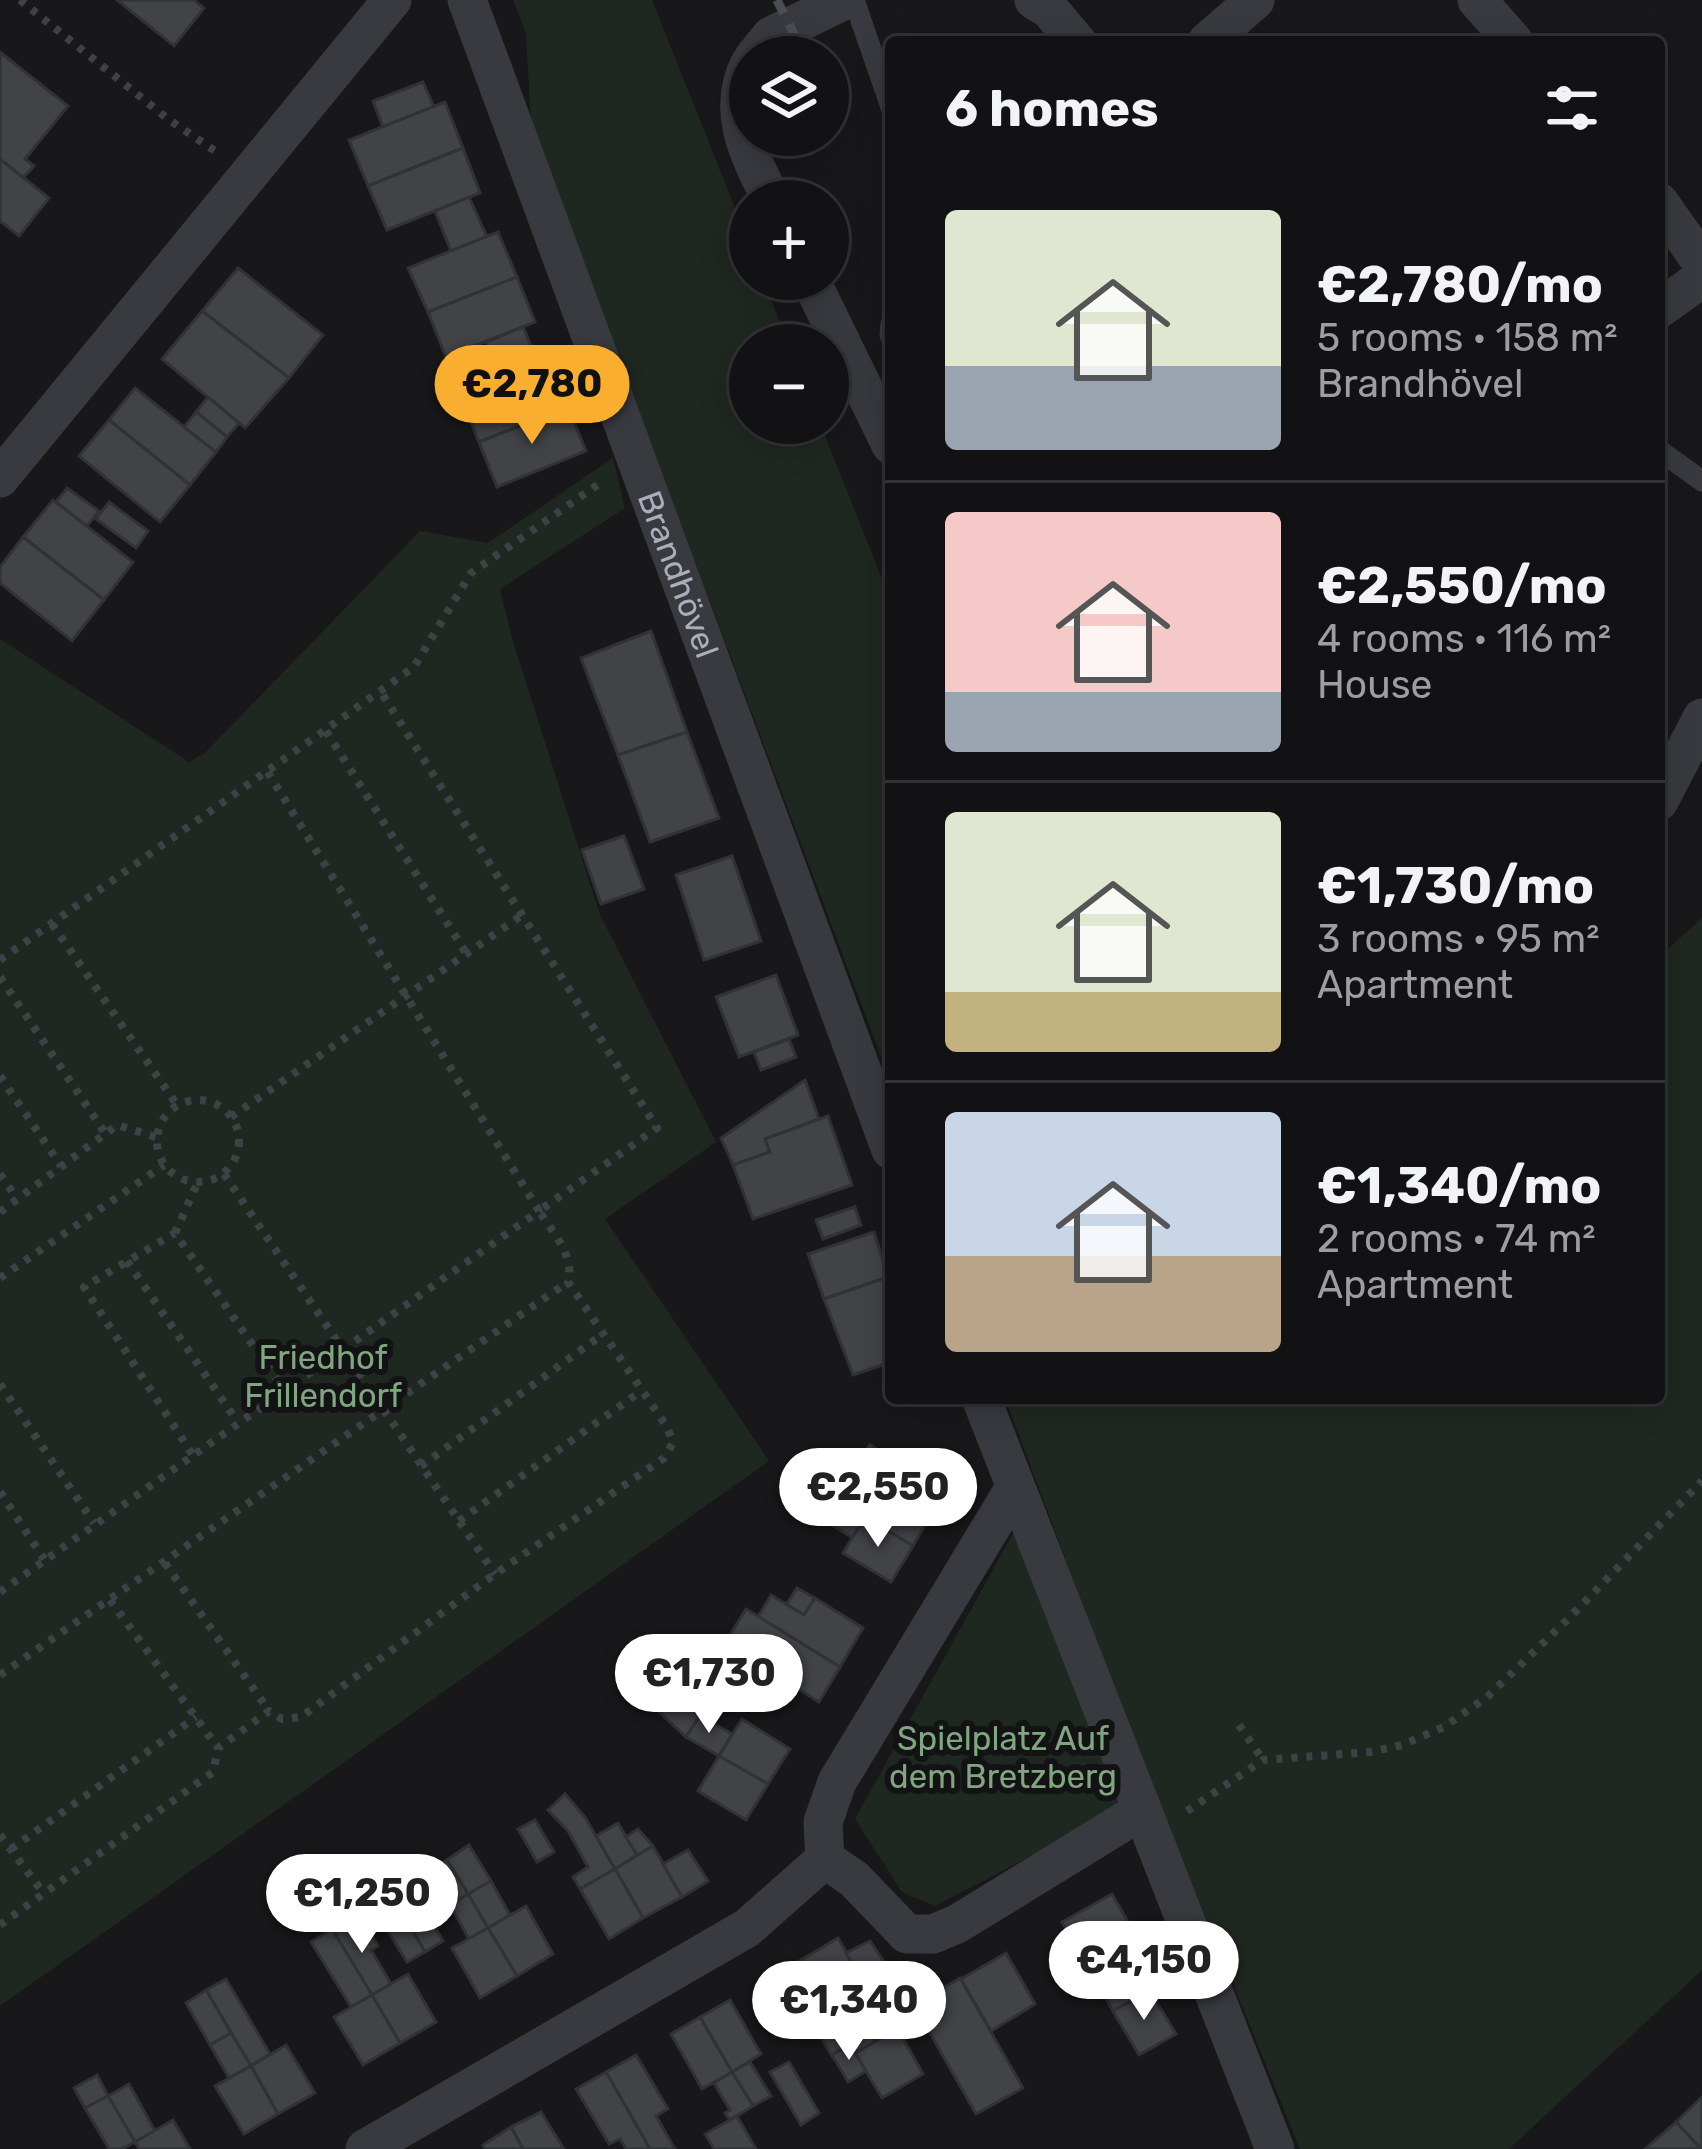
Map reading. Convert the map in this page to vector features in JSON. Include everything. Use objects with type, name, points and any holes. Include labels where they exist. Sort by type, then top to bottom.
[{"type":"street","points":[[0,478],[392,0]]},
{"type":"street","name":"Brandhövel","points":[[467,0],[885,1134]]},
{"type":"street","points":[[771,36],[849,0]]},
{"type":"street","points":[[1034,0],[1072,36]]},
{"type":"street","points":[[1223,36],[1255,0]]},
{"type":"street","points":[[1477,0],[1509,36]]},
{"type":"street","points":[[1665,208],[1702,263]]},
{"type":"street","points":[[1665,305],[1702,278]]},
{"type":"street","points":[[820,300],[885,433]]},
{"type":"street","points":[[1665,789],[1702,718]]},
{"type":"street","points":[[983,1404],[1275,2149]]},
{"type":"street","points":[[825,1859],[823,1822],[837,1782],[1014,1490]]},
{"type":"street","points":[[825,1859],[854,1879],[907,1934],[933,1934],[1146,1824]]},
{"type":"street","points":[[364,2149],[747,1928],[825,1859]]},
{"type":"lane","points":[[849,0],[885,92]]},
{"type":"lane","points":[[1665,454],[1702,481]]},
{"type":"path","points":[[22,1],[168,119],[247,173]]},
{"type":"path","points":[[0,960],[414,667],[471,573],[638,457]]},
{"type":"path","points":[[0,1592],[656,1128],[381,692]]},
{"type":"path","points":[[326,731],[466,953]]},
{"type":"path","points":[[0,1676],[568,1282],[568,1258],[267,771]]},
{"type":"path","points":[[232,1117],[521,916]]},
{"type":"path","points":[[52,924],[177,1105]]},
{"type":"path","points":[[0,977],[105,1133]]},
{"type":"path","points":[[0,1076],[61,1166]]},
{"type":"path","points":[[200,1099],[232,1117],[240,1140],[238,1153],[224,1174],[198,1182],[173,1174],[164,1165],[156,1137],[167,1113],[177,1105],[200,1099]]},
{"type":"path","points":[[0,1212],[117,1125],[156,1137]]},
{"type":"path","points":[[0,1278],[164,1165]]},
{"type":"path","points":[[0,1174],[17,1199]]},
{"type":"path","points":[[224,1174],[495,1574]]},
{"type":"path","points":[[192,1454],[84,1287],[175,1233],[198,1182]]},
{"type":"path","points":[[175,1233],[284,1389]]},
{"type":"path","points":[[127,1261],[237,1421]]},
{"type":"path","points":[[164,1563],[269,1711],[282,1719],[301,1717],[495,1574],[664,1458],[673,1443],[667,1427],[568,1282]]},
{"type":"path","points":[[421,1466],[603,1334]]},
{"type":"path","points":[[0,1384],[94,1523]]},
{"type":"path","points":[[458,1521],[641,1391]]},
{"type":"path","points":[[1146,1824],[1263,1760],[1370,1752],[1402,1745],[1444,1727],[1487,1696],[1570,1617],[1702,1481]]},
{"type":"path","points":[[0,1492],[44,1559]]},
{"type":"path","points":[[110,1600],[218,1748]]},
{"type":"path","points":[[0,1925],[213,1772],[218,1748],[269,1711]]},
{"type":"path","points":[[11,1849],[196,1717]]},
{"type":"path","points":[[1239,1725],[1263,1760]]},
{"type":"path","points":[[0,1834],[45,1895]]},
{"type":"green space","points":[[513,0],[652,0],[729,193],[729,300],[771,300],[781,324],[729,324],[729,444],[828,444],[885,586],[885,1067],[531,125],[526,33]]},
{"type":"green space","name":"Friedhof Frillendorf","points":[[613,458],[625,508],[500,589],[600,915],[716,1142],[605,1219],[769,1461],[0,2006],[0,639],[189,762],[205,753],[420,531],[488,543]]},
{"type":"green space","points":[[1702,918],[1702,1970],[1509,2149],[1300,2149],[1127,1723],[1007,1404],[1665,1404],[1665,952]]},
{"type":"green space","name":"Spielplatz Auf dem Bretzberg","points":[[1020,1521],[1130,1804],[935,1906],[902,1892],[855,1819]]},
{"type":"building","points":[[117,0],[194,0],[204,8],[174,46]]},
{"type":"building","points":[[0,52],[68,106],[25,159],[34,166],[23,178],[0,159]]},
{"type":"building","points":[[423,82],[434,107],[383,127],[373,101]]},
{"type":"building","points":[[445,102],[463,148],[368,186],[349,140]]},
{"type":"building","points":[[463,148],[480,193],[387,230],[368,186]]},
{"type":"building","points":[[0,159],[49,198],[19,236],[0,221]]},
{"type":"building","points":[[469,197],[487,237],[451,251],[435,211]]},
{"type":"building","points":[[498,232],[517,277],[428,312],[408,268]]},
{"type":"building","points":[[238,268],[323,335],[289,378],[202,311]]},
{"type":"building","points":[[517,277],[535,322],[446,357],[428,312]]},
{"type":"building","points":[[202,311],[289,378],[245,428],[162,359]]},
{"type":"building","points":[[523,327],[539,365],[501,379],[486,342]]},
{"type":"building","points":[[549,361],[568,407],[479,442],[460,395]]},
{"type":"building","points":[[135,388],[216,452],[190,485],[109,420]]},
{"type":"building","points":[[208,397],[239,423],[227,437],[196,412]]},
{"type":"building","points":[[568,407],[586,451],[497,487],[479,442]]},
{"type":"building","points":[[196,412],[227,437],[216,452],[184,427]]},
{"type":"building","points":[[109,420],[190,485],[160,522],[79,456]]},
{"type":"building","points":[[67,488],[99,511],[87,526],[56,502]]},
{"type":"building","points":[[53,500],[133,562],[104,600],[23,537]]},
{"type":"building","points":[[109,502],[148,531],[136,548],[96,519]]},
{"type":"building","points":[[23,537],[104,600],[72,641],[0,583],[0,567]]},
{"type":"building","points":[[651,631],[687,732],[618,755],[581,658]]},
{"type":"building","points":[[687,732],[719,818],[650,842],[618,755]]},
{"type":"building","points":[[624,836],[644,889],[601,904],[582,850]]},
{"type":"building","points":[[732,856],[761,941],[704,960],[676,875]]},
{"type":"building","points":[[776,975],[798,1035],[739,1057],[716,997]]},
{"type":"building","points":[[789,1039],[796,1057],[761,1070],[754,1052]]},
{"type":"building","points":[[805,1080],[819,1119],[765,1139],[770,1152],[733,1165],[721,1138]]},
{"type":"building","points":[[828,1116],[852,1185],[753,1219],[733,1165],[770,1152],[765,1139]]},
{"type":"building","points":[[855,1207],[861,1225],[823,1239],[816,1220]]},
{"type":"building","points":[[874,1232],[885,1278],[824,1299],[808,1254]]},
{"type":"building","points":[[885,1278],[885,1364],[853,1375],[824,1299]]},
{"type":"building","points":[[870,1445],[898,1462],[865,1517],[816,1488],[831,1465],[847,1474]]},
{"type":"building","points":[[887,1481],[903,1491],[908,1482],[926,1493],[921,1501],[934,1510],[913,1546],[865,1517]]},
{"type":"building","points":[[816,1488],[865,1517],[853,1538],[804,1508]]},
{"type":"building","points":[[865,1517],[913,1546],[891,1582],[843,1553]]},
{"type":"building","points":[[797,1588],[815,1598],[804,1615],[786,1605]]},
{"type":"building","points":[[771,1595],[804,1615],[815,1598],[863,1628],[840,1667],[758,1617]]},
{"type":"building","points":[[746,1609],[840,1667],[819,1702],[725,1643]]},
{"type":"building","points":[[660,1669],[706,1709],[686,1737],[640,1694]]},
{"type":"building","points":[[700,1715],[732,1734],[719,1756],[686,1737]]},
{"type":"building","points":[[742,1719],[790,1749],[768,1784],[719,1756]]},
{"type":"building","points":[[719,1756],[768,1784],[746,1820],[698,1791]]},
{"type":"building","points":[[565,1794],[585,1817],[615,1869],[580,1889],[573,1877],[588,1867],[568,1831],[548,1810]]},
{"type":"building","points":[[535,1820],[554,1852],[537,1862],[518,1829]]},
{"type":"building","points":[[618,1823],[637,1855],[615,1869],[596,1836]]},
{"type":"building","points":[[638,1829],[653,1846],[637,1855],[626,1837]]},
{"type":"building","points":[[469,1845],[491,1881],[468,1894],[447,1860]]},
{"type":"building","points":[[653,1846],[682,1897],[643,1918],[615,1869]]},
{"type":"building","points":[[688,1850],[708,1881],[682,1897],[663,1864]]},
{"type":"building","points":[[447,1860],[468,1894],[450,1905],[429,1872]]},
{"type":"building","points":[[615,1869],[643,1918],[609,1939],[580,1889]]},
{"type":"building","points":[[491,1881],[510,1915],[488,1928],[468,1894]]},
{"type":"building","points":[[468,1894],[488,1928],[469,1939],[450,1905]]},
{"type":"building","points":[[1112,1894],[1138,1939],[1088,1967],[1062,1922]]},
{"type":"building","points":[[422,1905],[443,1941],[425,1952],[404,1916]]},
{"type":"building","points":[[526,1906],[553,1954],[517,1976],[488,1928]]},
{"type":"building","points":[[404,1916],[425,1952],[407,1962],[386,1928]]},
{"type":"building","points":[[351,1918],[365,1941],[372,1936],[378,1946],[371,1950],[391,1984],[372,1995],[332,1929]]},
{"type":"building","points":[[488,1928],[517,1976],[480,1998],[452,1948]]},
{"type":"building","points":[[332,1929],[372,1995],[351,2007],[311,1942]]},
{"type":"building","points":[[838,1938],[866,1987],[829,2009],[801,1960]]},
{"type":"building","points":[[1138,1939],[1163,1984],[1113,2011],[1088,1967]]},
{"type":"building","points":[[870,1941],[889,1969],[890,2008],[874,2013],[866,1987],[846,1953]]},
{"type":"building","points":[[1006,1953],[1035,2004],[991,2031],[961,1979]]},
{"type":"building","points":[[801,1960],[850,2044],[832,2056],[810,2019],[793,2030],[764,1981]]},
{"type":"building","points":[[408,1974],[436,2022],[400,2043],[372,1995]]},
{"type":"building","points":[[960,1978],[1023,2088],[976,2114],[914,2005]]},
{"type":"building","points":[[226,1979],[270,2054],[251,2066],[206,1990]]},
{"type":"building","points":[[206,1990],[231,2033],[210,2045],[186,2003]]},
{"type":"building","points":[[1150,1991],[1176,2034],[1139,2055],[1113,2011]]},
{"type":"building","points":[[372,1995],[400,2043],[363,2065],[334,2017]]},
{"type":"building","points":[[848,1997],[875,2043],[855,2053],[829,2009]]},
{"type":"building","points":[[730,2000],[761,2054],[732,2072],[700,2017]]},
{"type":"building","points":[[700,2017],[732,2072],[702,2089],[671,2034]]},
{"type":"building","points":[[898,2029],[923,2074],[882,2098],[855,2053]]},
{"type":"building","points":[[231,2033],[251,2066],[229,2078],[210,2045]]},
{"type":"building","points":[[850,2044],[866,2071],[848,2082],[832,2055]]},
{"type":"building","points":[[286,2045],[315,2093],[278,2114],[251,2066]]},
{"type":"building","points":[[636,2055],[668,2109],[656,2116],[675,2149],[650,2149],[606,2072]]},
{"type":"building","points":[[750,2062],[771,2096],[753,2106],[732,2072]]},
{"type":"building","points":[[789,2062],[819,2113],[801,2125],[770,2072]]},
{"type":"building","points":[[251,2066],[278,2114],[244,2134],[215,2086]]},
{"type":"building","points":[[606,2072],[650,2149],[626,2149],[620,2139],[609,2144],[576,2089]]},
{"type":"building","points":[[732,2072],[753,2106],[730,2120],[725,2113],[730,2110],[714,2083]]},
{"type":"building","points":[[97,2075],[108,2096],[85,2108],[74,2088]]},
{"type":"building","points":[[129,2084],[155,2131],[135,2142],[108,2096]]},
{"type":"building","points":[[108,2096],[135,2142],[122,2149],[109,2149],[85,2108]]},
{"type":"building","points":[[1702,2097],[1702,2149],[1701,2149],[1676,2122]]},
{"type":"building","points":[[541,2112],[564,2149],[523,2149],[511,2127]]},
{"type":"building","points":[[737,2116],[756,2149],[714,2149],[705,2134]]},
{"type":"building","points":[[173,2120],[190,2149],[139,2149],[135,2142]]},
{"type":"building","points":[[1676,2122],[1701,2149],[1645,2149]]},
{"type":"building","points":[[511,2127],[523,2149],[485,2149],[483,2145]]},
{"type":"railway","points":[[777,0],[795,36]]}]
